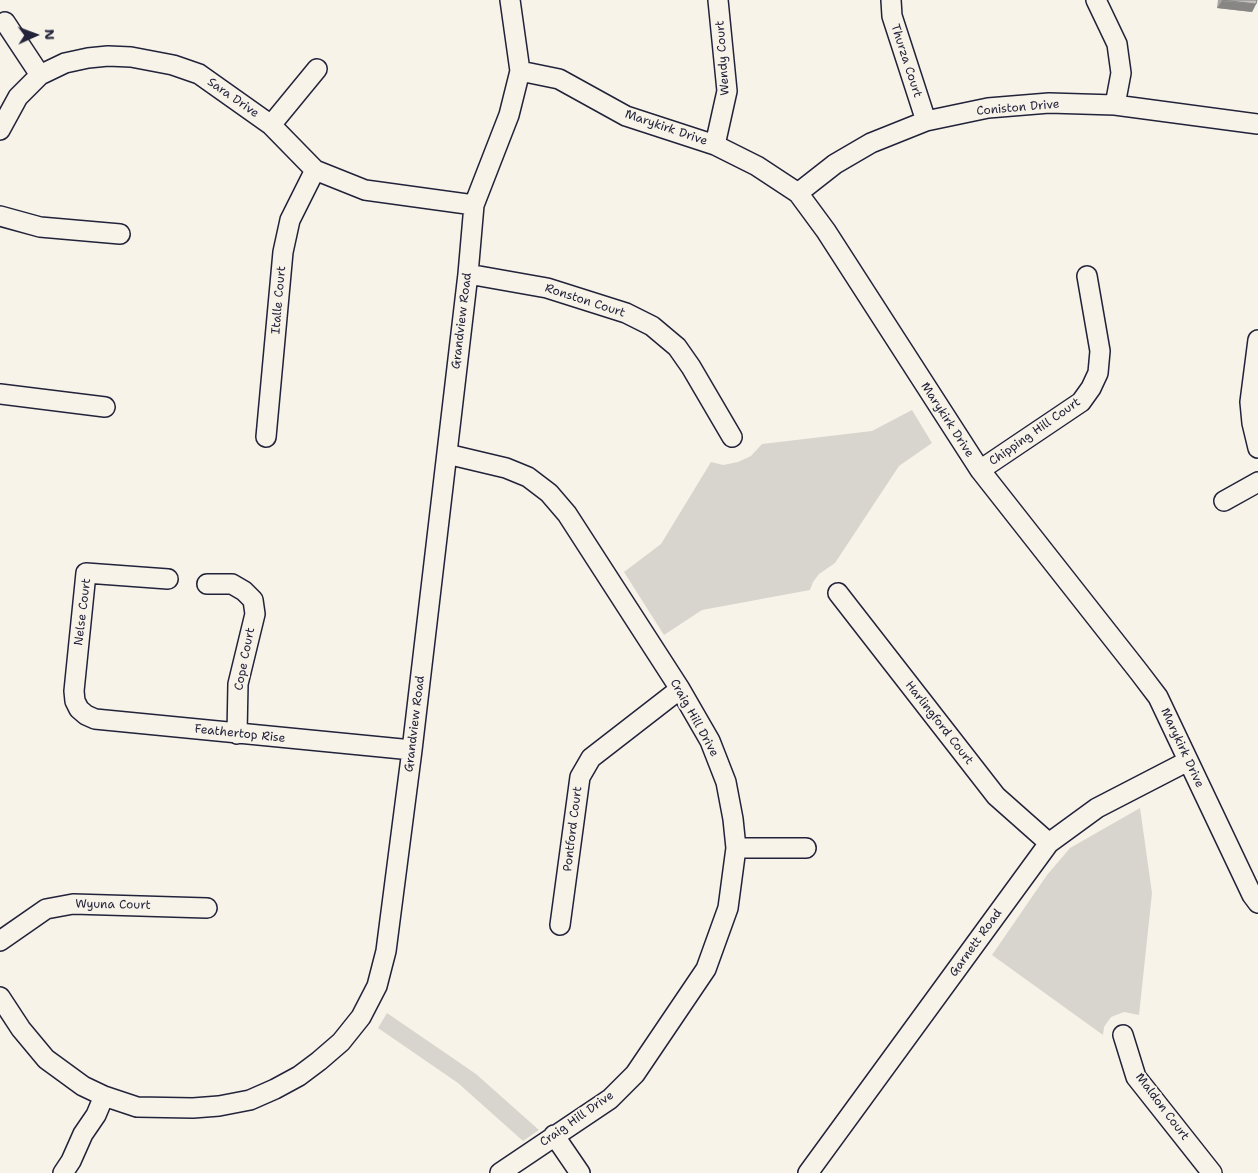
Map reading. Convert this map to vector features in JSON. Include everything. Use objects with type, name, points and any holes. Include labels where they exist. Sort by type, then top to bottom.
[{"type":"street","name":"Grandview Road","points":[[0,998],[21,1029],[46,1059],[67,1076],[99,1094],[137,1107],[165,1109],[219,1106],[250,1100],[299,1076],[319,1062],[341,1042],[361,1016],[377,986],[386,951],[412,750],[468,274],[474,205],[509,115],[520,71],[510,0]]},
{"type":"street","name":"Wendy Court","points":[[715,145],[728,91],[718,0]]},
{"type":"street","name":"Thurza Court","points":[[891,0],[892,16],[926,122]]},
{"type":"street","points":[[1096,0],[1117,44],[1120,73],[1115,105]]},
{"type":"street","points":[[5,22],[40,75]]},
{"type":"street","name":"Sara Drive","points":[[0,130],[18,97],[40,75],[65,63],[88,58],[108,56],[130,57],[173,65],[199,74],[271,125],[315,170],[365,190],[474,205]]},
{"type":"street","points":[[271,125],[316,69]]},
{"type":"street","name":"Marykirk Drive","points":[[520,71],[559,79],[626,116],[715,145],[757,166],[798,193],[826,231],[980,470],[1158,697],[1252,895],[1258,903]]},
{"type":"street","name":"Coniston Drive","points":[[798,193],[835,164],[871,144],[926,122],[988,108],[1049,103],[1115,105],[1258,124]]},
{"type":"street","name":"Italle Court","points":[[266,437],[284,252],[290,220],[315,170]]},
{"type":"street","points":[[0,216],[40,227],[120,234]]},
{"type":"street","name":"Ronston Court","points":[[468,274],[547,288],[626,313],[652,326],[677,346],[692,367],[732,437]]},
{"type":"street","name":"Chipping Hill Court","points":[[980,470],[1081,402],[1091,388],[1098,373],[1100,351],[1087,276]]},
{"type":"street","points":[[1258,340],[1250,402],[1252,423],[1258,448]]},
{"type":"street","points":[[0,394],[105,407]]},
{"type":"street","name":"Craig Hill Drive","points":[[447,454],[513,471],[528,477],[549,493],[567,514],[680,689],[710,741],[726,782],[736,848],[728,908],[706,969],[635,1074],[610,1099],[500,1173]]},
{"type":"street","points":[[1224,501],[1258,482]]},
{"type":"street","name":"Nelse Court","points":[[75,701],[74,691],[86,573],[168,579]]},
{"type":"street","name":"Cope Court","points":[[207,584],[232,584],[244,591],[253,600],[255,614],[238,684],[237,734]]},
{"type":"street","name":"Harlingford Court","points":[[838,593],[996,796],[1049,843]]},
{"type":"street","name":"Pontford Court","points":[[560,925],[580,777],[591,758],[680,689]]},
{"type":"street","name":"Feathertop Rise","points":[[75,701],[79,709],[95,719],[412,750]]},
{"type":"street","name":"Garnett Road","points":[[808,1173],[1049,843],[1097,808],[1188,761]]},
{"type":"street","points":[[736,848],[806,848]]},
{"type":"street","name":"Wyuna Court","points":[[0,941],[46,909],[73,904],[207,908]]},
{"type":"street","name":"Maldon Court","points":[[1124,1035],[1136,1077],[1212,1173]]},
{"type":"street","points":[[63,1173],[71,1161],[83,1134],[96,1116],[99,1094]]},
{"type":"street","points":[[554,1135],[580,1173]]},
{"type":"shaded area","points":[[912,410],[932,443],[899,466],[835,563],[819,574],[810,590],[702,610],[664,635],[624,572],[661,544],[711,462],[723,465],[738,462],[751,456],[762,444],[872,431]]},
{"type":"shaded area","points":[[1140,808],[1152,893],[1139,1015],[1124,1012],[1111,1017],[1104,1027],[1103,1035],[992,955],[1047,875],[1070,848]]},
{"type":"shaded area","points":[[387,1013],[476,1074],[539,1130],[523,1141],[458,1083],[378,1028]]},
{"type":"building","points":[[1222,0],[1257,0],[1256,4]]}]
